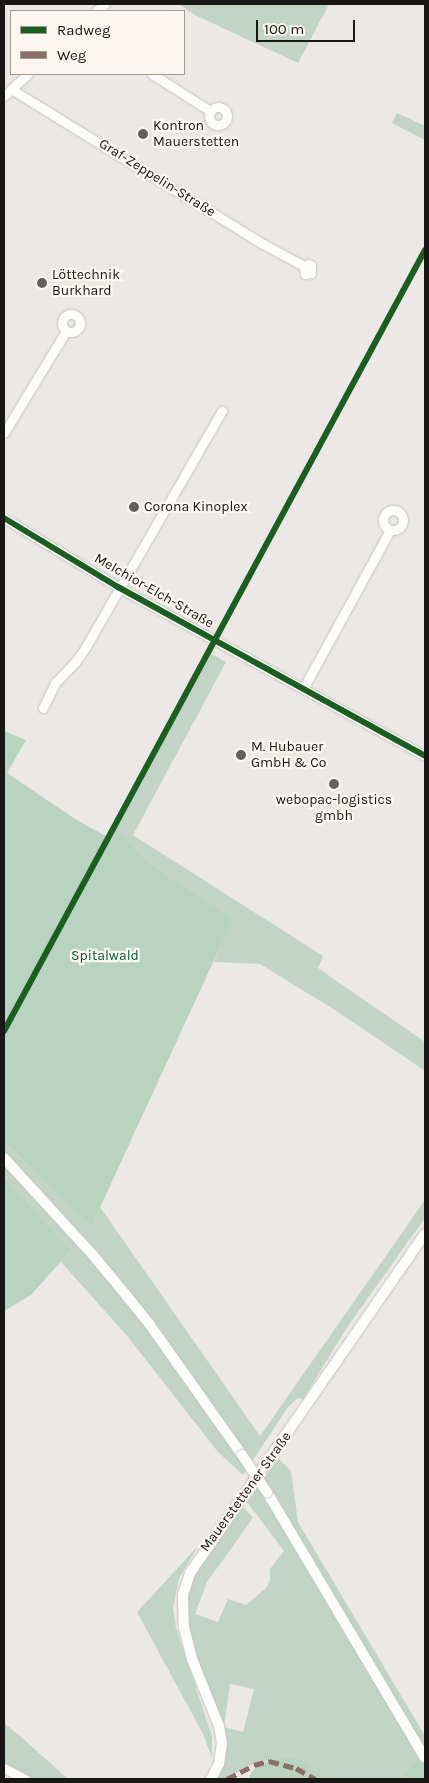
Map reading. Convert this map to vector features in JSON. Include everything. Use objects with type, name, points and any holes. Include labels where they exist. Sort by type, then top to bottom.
[{"type":"main road","points":[[4,1158],[92,1254],[126,1295],[150,1325],[242,1455],[267,1492],[425,1758]]},
{"type":"main road","name":"Mauerstettener Straße","points":[[211,1779],[219,1764],[222,1743],[219,1726],[192,1658],[184,1628],[183,1595],[188,1579],[202,1554],[262,1472],[425,1234]]},
{"type":"street","points":[[7,93],[27,75]]},
{"type":"street","points":[[154,75],[210,111]]},
{"type":"street","name":"Graf-Zeppelin-Straße","points":[[7,93],[304,266]]},
{"type":"street","points":[[4,433],[66,331]]},
{"type":"street","points":[[43,708],[55,683],[80,654],[222,411]]},
{"type":"street","name":"Melchior-Elch-Straße","points":[[4,518],[118,586],[425,756]]},
{"type":"street","points":[[303,689],[390,530]]},
{"type":"street","points":[[4,1768],[25,1779]]},
{"type":"green space","points":[[179,4],[329,4],[298,63],[195,15]]},
{"type":"green space","points":[[397,113],[425,126],[425,140],[392,123]]},
{"type":"green space","points":[[210,653],[226,662],[133,835],[323,956],[318,968],[425,1042],[425,1071],[335,1010],[260,964],[214,962],[230,923],[144,858],[116,827]]},
{"type":"green space","name":"Spitalwald","points":[[4,731],[26,740],[7,773],[75,819],[109,838],[116,827],[144,858],[233,919],[91,1227],[4,1141]]},
{"type":"green space","points":[[4,1141],[91,1227],[100,1207],[260,1436],[425,1200],[425,1218],[348,1326],[303,1399],[298,1398],[288,1407],[243,1475],[218,1452],[128,1337],[61,1262],[71,1250],[4,1177],[4,1164],[90,1258],[148,1328],[240,1457],[244,1452],[153,1323],[94,1251],[4,1153]]},
{"type":"green space","points":[[4,1177],[71,1250],[31,1295],[4,1311]]},
{"type":"green space","points":[[278,1458],[291,1471],[298,1522],[425,1736],[425,1750],[270,1488],[263,1497],[286,1531],[419,1756],[400,1779],[324,1779],[278,1758],[254,1764],[224,1779],[214,1779],[225,1756],[186,1628],[188,1585],[206,1555],[243,1507],[253,1518],[207,1582],[195,1614],[218,1622],[228,1599],[246,1605],[267,1587],[270,1580],[270,1569],[284,1551],[247,1502]],"holes":[[[230,1684],[254,1689],[243,1732],[224,1727]]]},
{"type":"green space","points":[[198,1546],[179,1578],[173,1608],[176,1628],[212,1736],[212,1758],[203,1734],[137,1612]]},
{"type":"green space","points":[[4,1723],[68,1779],[30,1779],[4,1765]]},
{"type":"green space","points":[[419,1756],[425,1765],[425,1779],[400,1779]]},
{"type":"green space","points":[[278,1758],[299,1759],[324,1777],[324,1779],[250,1779],[249,1776],[257,1765]]},
{"type":"marked path","points":[[227,1779],[254,1765],[269,1761],[296,1768],[315,1779]]},
{"type":"cycle path","points":[[4,1031],[425,250]]},
{"type":"cycle path","points":[[4,518],[118,587],[425,756]]},
{"type":"place","name":"Kontron Mauerstetten","points":[[143,134]]},
{"type":"place","name":"Löttechnik Burkhard","points":[[42,283]]},
{"type":"place","name":"Corona Kinoplex","points":[[134,507]]},
{"type":"place","name":"M. Hubauer GmbH & Co","points":[[241,755]]},
{"type":"place","name":"webopac-logistics gmbh","points":[[334,784]]}]
